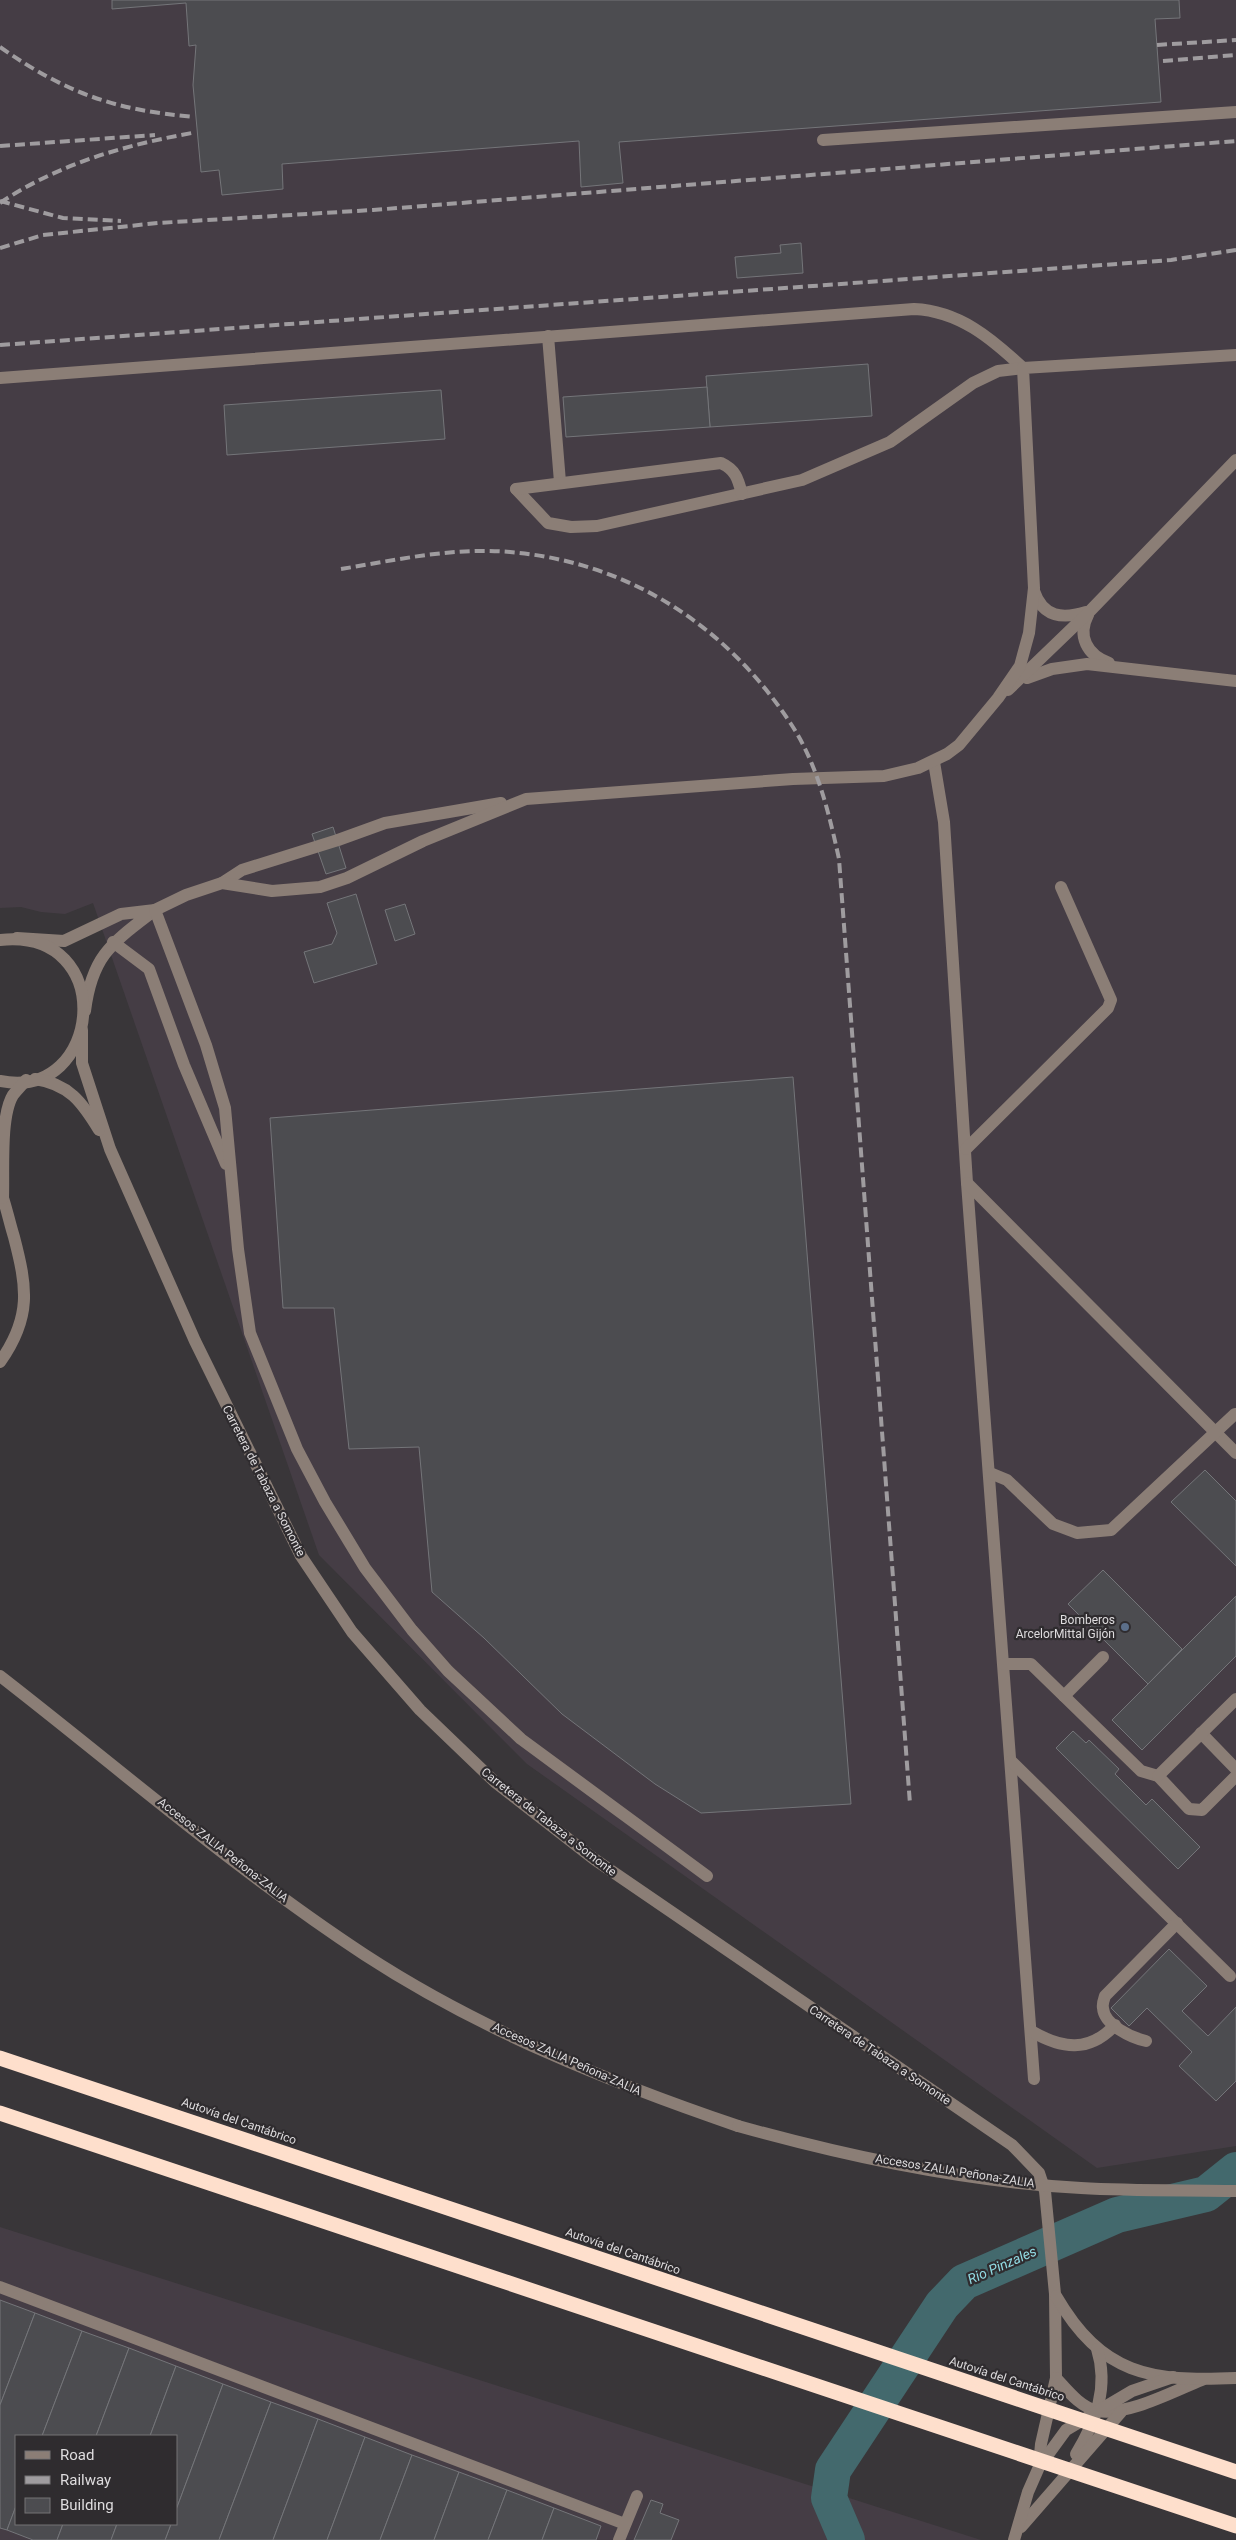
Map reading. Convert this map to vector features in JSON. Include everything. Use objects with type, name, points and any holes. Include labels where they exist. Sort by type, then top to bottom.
[{"type":"highway","name":"Autovía del Cantábrico","points":[[0,2058],[1236,2472]]},
{"type":"highway","points":[[0,2113],[1236,2526]]},
{"type":"street","points":[[823,140],[1236,112]]},
{"type":"street","points":[[0,378],[548,336],[932,310],[949,314],[965,322],[1008,354],[1023,368],[1034,588],[1033,611],[1020,666],[998,698],[959,744],[934,762],[884,776],[793,779],[526,799],[385,823],[242,870],[222,883],[186,895],[155,910],[113,942],[93,972],[88,989],[82,1030],[74,1048],[64,1061],[50,1072],[31,1080],[13,1083],[0,1081]]},
{"type":"street","points":[[548,336],[560,482]]},
{"type":"street","points":[[742,494],[737,475],[731,467],[721,463],[516,489],[548,523],[571,527],[597,526],[742,494],[802,480],[890,442],[973,383],[998,371],[1236,356]]},
{"type":"street","points":[[998,698],[1019,682],[1236,460]]},
{"type":"street","points":[[1034,588],[1040,603],[1054,614],[1071,617],[1090,611]]},
{"type":"street","points":[[1090,611],[1082,631],[1083,639],[1088,648],[1104,661],[1121,667]]},
{"type":"street","points":[[1019,682],[1035,674],[1074,665],[1121,667],[1236,681]]},
{"type":"street","points":[[934,762],[944,822],[967,1183],[1034,2079]]},
{"type":"street","points":[[222,883],[272,891],[320,886],[336,881],[423,841],[526,799]]},
{"type":"street","points":[[966,1149],[1108,1008],[1111,1000],[1061,887]]},
{"type":"street","points":[[0,940],[17,938],[64,940],[121,914],[155,910]]},
{"type":"street","points":[[155,910],[206,1045],[224,1108],[238,1249],[250,1333],[297,1449],[325,1502],[365,1568],[412,1630],[448,1671],[521,1739],[707,1876]]},
{"type":"street","points":[[17,938],[40,944],[60,956],[75,974],[82,992],[85,1011]]},
{"type":"street","points":[[113,942],[149,969],[184,1065],[232,1181]]},
{"type":"street","name":"Carretera de Tabaza a Somonte","points":[[82,1030],[82,1064],[110,1149],[194,1341],[301,1556],[352,1632],[420,1710],[495,1782],[594,1859],[1012,2145],[1039,2173],[1045,2190],[1055,2289],[1056,2378],[1041,2444],[1039,2467]]},
{"type":"street","points":[[0,1362],[16,1335],[24,1300],[24,1277],[2,1193],[4,1127],[8,1105],[13,1095],[31,1080]]},
{"type":"street","name":"Carretera de Tabaza a Somonte","points":[[31,1080],[58,1086],[82,1102],[110,1149]]},
{"type":"street","points":[[967,1183],[1236,1453]]},
{"type":"street","points":[[990,1473],[1007,1480],[1053,1524],[1077,1533],[1111,1530],[1235,1414]]},
{"type":"street","points":[[1064,1696],[1103,1657]]},
{"type":"street","points":[[1004,1664],[1031,1664],[1141,1771],[1158,1776],[1190,1809],[1202,1810],[1236,1776]]},
{"type":"street","name":"Accesos ZALIA Peñona-ZALIA","points":[[0,1676],[258,1880],[366,1955],[466,2014],[645,2094],[738,2126],[809,2146],[911,2167],[984,2178],[1080,2188],[1236,2191]]},
{"type":"street","points":[[1158,1776],[1236,1699]]},
{"type":"street","points":[[1201,1733],[1236,1769]]},
{"type":"street","points":[[1011,1761],[1230,1976]]},
{"type":"street","points":[[1146,2041],[1134,2039],[1106,2017],[1103,2008],[1105,1996],[1177,1923]]},
{"type":"street","points":[[1031,2031],[1048,2041],[1079,2046],[1093,2043],[1104,2036],[1115,2025]]},
{"type":"street","points":[[0,2287],[625,2524]]},
{"type":"street","name":"Carretera de Tabaza a Somonte","points":[[1055,2289],[1072,2324],[1097,2349],[1118,2364],[1143,2373],[1202,2380]]},
{"type":"street","points":[[1056,2485],[1090,2430],[1097,2411],[1103,2386],[1101,2362],[1097,2349]]},
{"type":"street","points":[[1016,2536],[1028,2492],[1039,2467],[1066,2430],[1132,2391],[1173,2377]]},
{"type":"street","points":[[1056,2378],[1073,2397],[1097,2411],[1121,2412],[1202,2380],[1236,2378]]},
{"type":"street","points":[[1016,2536],[1056,2485],[1121,2412]]},
{"type":"street","points":[[619,2540],[637,2496]]},
{"type":"shaded area","points":[[0,0],[1236,0],[1236,2146],[1097,2168],[527,1764],[319,1555],[93,903],[65,914],[41,912],[21,907],[0,908]]},
{"type":"shaded area","points":[[0,2227],[981,2540],[0,2540]]},
{"type":"building","points":[[112,0],[1179,0],[1180,18],[1155,19],[1161,102],[619,142],[623,183],[581,187],[579,141],[282,164],[283,189],[222,195],[219,170],[201,172],[193,85],[196,45],[189,46],[186,3],[112,9]]},
{"type":"building","points":[[801,243],[803,273],[737,278],[735,257],[781,253],[780,245]]},
{"type":"building","points":[[868,364],[872,416],[710,427],[706,376]]},
{"type":"building","points":[[707,387],[710,427],[566,437],[563,397]]},
{"type":"building","points":[[441,390],[445,439],[227,455],[224,405]]},
{"type":"building","points":[[333,827],[346,868],[326,874],[312,834]]},
{"type":"building","points":[[356,894],[377,964],[314,983],[304,952],[332,944],[337,933],[327,903]]},
{"type":"building","points":[[405,904],[415,934],[395,941],[385,910]]},
{"type":"building","points":[[793,1077],[851,1804],[701,1813],[655,1784],[562,1714],[484,1638],[432,1592],[419,1447],[349,1449],[334,1308],[283,1308],[270,1118]]},
{"type":"building","points":[[1205,1470],[1236,1501],[1236,1566],[1171,1502]]},
{"type":"building","name":"Bomberos ArcelorMittal Gijón","points":[[1103,1570],[1182,1649],[1148,1684],[1068,1604]]},
{"type":"building","points":[[1236,1596],[1236,1656],[1142,1750],[1112,1720]]},
{"type":"building","points":[[1073,1731],[1086,1743],[1089,1740],[1119,1769],[1115,1774],[1146,1805],[1152,1799],[1200,1847],[1178,1869],[1056,1748]]},
{"type":"building","points":[[1169,1949],[1207,1986],[1182,2011],[1208,2036],[1236,2007],[1236,2081],[1216,2101],[1179,2066],[1192,2052],[1147,2008],[1129,2026],[1111,2008]]},
{"type":"building","points":[[0,2300],[35,2313],[0,2405]]},
{"type":"building","points":[[35,2313],[82,2331],[42,2435],[15,2435],[15,2509],[7,2530],[0,2528],[0,2405]]},
{"type":"building","points":[[82,2331],[129,2348],[96,2435],[42,2435]]},
{"type":"building","points":[[129,2348],[176,2366],[150,2435],[96,2435]]},
{"type":"building","points":[[176,2366],[223,2384],[178,2505],[178,2435],[150,2435]]},
{"type":"building","points":[[223,2384],[271,2402],[219,2540],[165,2540],[171,2525],[178,2525],[178,2505]]},
{"type":"building","points":[[271,2402],[318,2419],[273,2540],[219,2540]]},
{"type":"building","points":[[318,2419],[365,2437],[327,2540],[273,2540]]},
{"type":"building","points":[[365,2437],[412,2455],[380,2540],[327,2540]]},
{"type":"building","points":[[412,2455],[459,2472],[434,2540],[380,2540]]},
{"type":"building","points":[[459,2472],[507,2490],[488,2540],[434,2540]]},
{"type":"building","points":[[507,2490],[554,2508],[542,2540],[488,2540]]},
{"type":"building","points":[[651,2500],[663,2504],[660,2513],[679,2520],[671,2540],[634,2540]]},
{"type":"building","points":[[554,2508],[601,2526],[596,2540],[542,2540]]},
{"type":"building","points":[[15,2509],[15,2525],[63,2525],[57,2540],[33,2540],[7,2530]]},
{"type":"building","points":[[63,2525],[117,2525],[111,2540],[57,2540]]},
{"type":"building","points":[[117,2525],[171,2525],[165,2540],[111,2540]]},
{"type":"waterway","name":"Rio Pinzales","points":[[847,2540],[829,2498],[833,2470],[942,2305],[964,2282],[1117,2215],[1206,2194],[1236,2170]]},
{"type":"railway","points":[[1157,45],[1236,40]]},
{"type":"railway","points":[[0,47],[69,88],[92,97],[139,110],[194,117]]},
{"type":"railway","points":[[1163,61],[1236,55]]},
{"type":"railway","points":[[0,203],[45,177],[93,158],[117,150],[192,133]]},
{"type":"railway","points":[[0,146],[155,135]]},
{"type":"railway","points":[[0,248],[43,235],[158,223],[373,210],[1236,141]]},
{"type":"railway","points":[[0,201],[63,218],[121,221]]},
{"type":"railway","points":[[0,345],[1171,260],[1236,250]]},
{"type":"railway","points":[[341,569],[404,558],[467,551],[510,552],[553,558],[595,569],[634,585],[670,605],[705,629],[736,657],[765,689],[791,724],[808,755],[821,789],[839,859],[910,1804]]},
{"type":"place","name":"Bomberos ArcelorMittal Gijón","points":[[1125,1627]]}]
